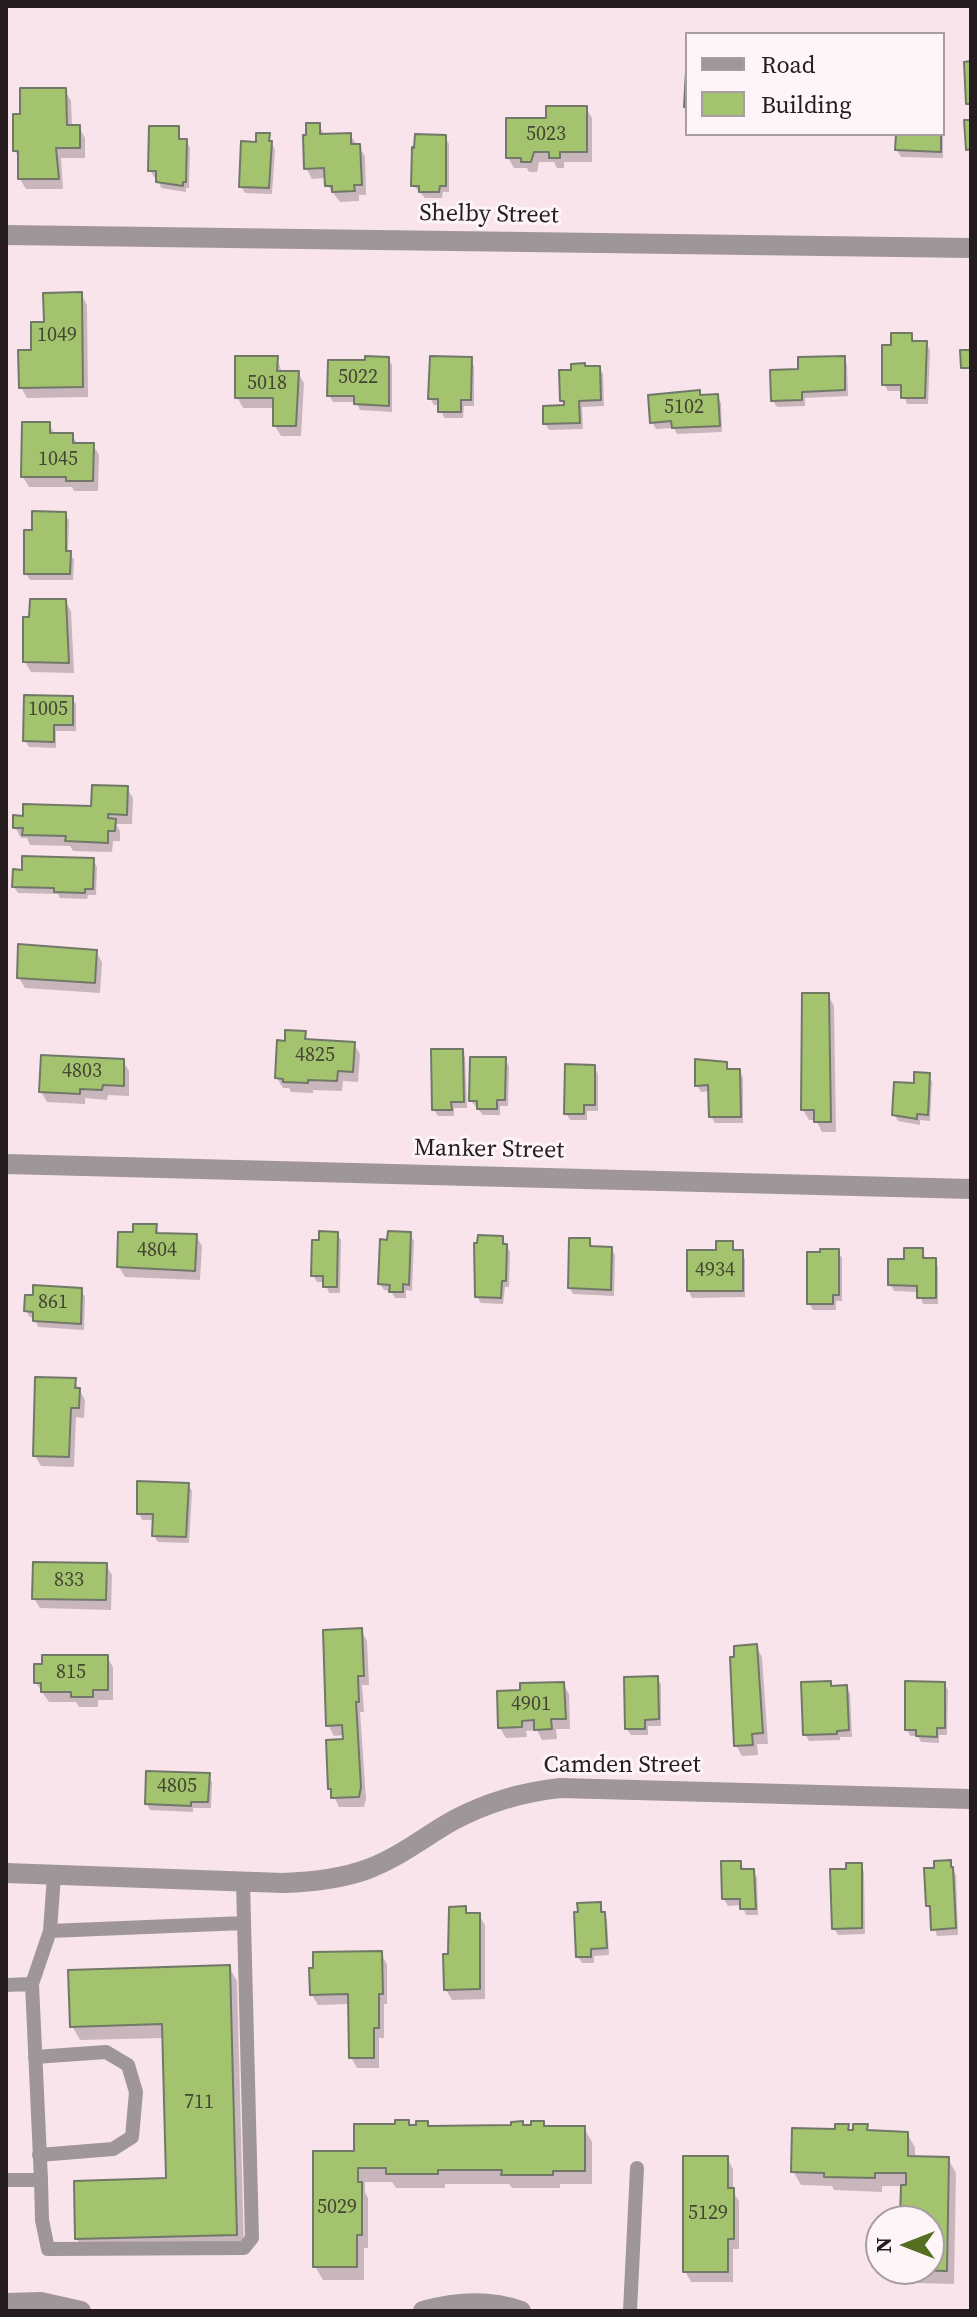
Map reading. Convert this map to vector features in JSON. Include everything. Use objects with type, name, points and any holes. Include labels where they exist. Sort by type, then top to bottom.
[{"type":"street","name":"Shelby Street","points":[[6,235],[971,248]]},
{"type":"street","name":"Manker Street","points":[[6,1164],[971,1189]]},
{"type":"street","name":"Camden Street","points":[[6,1873],[312,1882],[362,1871],[405,1852],[478,1808],[542,1790],[582,1788],[971,1799]]},
{"type":"street","points":[[6,2303],[41,2302],[81,2311]]},
{"type":"street","points":[[423,2311],[470,2304],[503,2306],[521,2311]]},
{"type":"lane","points":[[54,1875],[50,1931],[32,1984],[42,2220],[48,2249],[244,2248],[252,2238],[243,1882]]},
{"type":"lane","points":[[50,1931],[244,1923]]},
{"type":"lane","points":[[6,1985],[32,1984]]},
{"type":"lane","points":[[35,2057],[106,2052],[128,2065],[136,2092],[132,2137],[113,2149],[39,2155]]},
{"type":"lane","points":[[630,2311],[637,2168]]},
{"type":"lane","points":[[6,2180],[41,2180]]},
{"type":"building","points":[[971,61],[971,104],[966,104],[964,62]]},
{"type":"building","points":[[20,88],[66,88],[67,125],[80,125],[80,148],[56,148],[59,179],[18,179],[18,151],[13,151],[13,114],[20,114]]},
{"type":"building","points":[[546,106],[587,106],[587,152],[560,152],[560,158],[549,158],[549,152],[534,152],[531,162],[506,158],[506,118],[546,118]]},
{"type":"building","points":[[964,120],[971,120],[971,149],[966,150]]},
{"type":"building","points":[[306,123],[320,123],[320,134],[351,133],[351,144],[360,144],[362,185],[354,185],[355,191],[332,192],[332,186],[325,186],[324,168],[304,169],[303,135],[306,135]]},
{"type":"building","points":[[149,126],[179,126],[179,139],[187,139],[186,182],[183,186],[156,182],[156,171],[148,171]]},
{"type":"building","points":[[256,133],[270,133],[269,141],[272,141],[269,188],[239,187],[241,141],[256,142]]},
{"type":"building","points":[[415,134],[446,135],[446,186],[440,186],[439,192],[419,192],[419,186],[411,186]]},
{"type":"building","points":[[896,136],[941,136],[941,152],[895,150]]},
{"type":"building","points":[[82,292],[83,387],[19,388],[18,350],[31,350],[31,322],[44,322],[43,293]]},
{"type":"building","points":[[891,333],[912,333],[912,341],[927,341],[925,398],[901,398],[901,385],[882,385],[882,345],[891,345]]},
{"type":"building","points":[[960,350],[971,350],[971,385],[970,368],[961,368]]},
{"type":"building","points":[[235,356],[278,356],[277,371],[299,371],[296,426],[273,426],[273,398],[235,398]]},
{"type":"building","points":[[365,356],[389,357],[389,406],[354,404],[354,396],[327,396],[328,360],[365,360]]},
{"type":"building","points":[[430,356],[472,357],[471,400],[461,400],[461,412],[438,412],[438,399],[428,399]]},
{"type":"building","points":[[845,356],[845,390],[802,392],[802,400],[771,401],[770,370],[798,369],[798,357]]},
{"type":"building","points":[[585,363],[585,366],[600,366],[601,400],[579,401],[580,423],[543,424],[543,406],[564,405],[564,401],[560,401],[559,370],[571,370],[571,364]]},
{"type":"building","points":[[700,390],[700,395],[718,394],[720,426],[672,428],[671,421],[650,423],[648,395]]},
{"type":"building","points":[[22,422],[50,422],[50,433],[73,433],[73,443],[94,443],[93,481],[66,481],[66,477],[21,477]]},
{"type":"building","points":[[32,511],[66,512],[66,551],[71,551],[70,574],[24,574],[24,530],[32,530]]},
{"type":"building","points":[[30,599],[66,599],[69,663],[23,662],[23,617],[29,617]]},
{"type":"building","points":[[24,695],[73,696],[73,725],[54,725],[54,742],[23,741]]},
{"type":"building","points":[[92,785],[128,786],[127,815],[108,814],[108,818],[116,819],[115,831],[108,831],[108,843],[65,841],[66,836],[22,835],[23,828],[13,828],[13,815],[23,816],[23,804],[91,806]]},
{"type":"building","points":[[22,856],[94,858],[93,889],[85,889],[85,893],[54,892],[54,888],[12,887],[13,869],[22,870]]},
{"type":"building","points":[[18,944],[97,950],[95,983],[17,978]]},
{"type":"building","points":[[802,993],[829,993],[831,1122],[814,1122],[814,1110],[801,1110]]},
{"type":"building","points":[[285,1030],[306,1031],[305,1039],[355,1042],[353,1072],[338,1071],[337,1081],[283,1082],[283,1079],[275,1078],[277,1040],[285,1041]]},
{"type":"building","points":[[431,1049],[463,1049],[464,1102],[451,1102],[452,1110],[432,1110]]},
{"type":"building","points":[[41,1055],[124,1059],[124,1086],[103,1085],[102,1090],[80,1089],[80,1094],[39,1092]]},
{"type":"building","points":[[470,1057],[506,1057],[505,1100],[497,1100],[497,1109],[477,1109],[477,1101],[469,1101]]},
{"type":"building","points":[[695,1059],[727,1062],[727,1069],[740,1069],[741,1117],[709,1117],[708,1085],[695,1086]]},
{"type":"building","points":[[565,1064],[595,1065],[595,1105],[584,1105],[584,1114],[564,1114]]},
{"type":"building","points":[[914,1072],[930,1073],[928,1115],[917,1114],[917,1119],[892,1115],[894,1082],[914,1083]]},
{"type":"building","points":[[133,1224],[157,1224],[156,1233],[197,1234],[195,1271],[117,1267],[118,1232],[133,1232]]},
{"type":"building","points":[[319,1231],[338,1232],[337,1287],[323,1287],[323,1276],[311,1276],[312,1240],[319,1240]]},
{"type":"building","points":[[388,1231],[411,1232],[409,1285],[403,1284],[403,1292],[389,1292],[390,1285],[378,1284],[380,1239],[387,1240]]},
{"type":"building","points":[[478,1235],[503,1236],[503,1244],[507,1244],[506,1281],[502,1281],[501,1298],[475,1297],[474,1243],[477,1243]]},
{"type":"building","points":[[569,1238],[590,1238],[590,1246],[612,1247],[611,1290],[568,1288]]},
{"type":"building","points":[[716,1241],[733,1241],[733,1250],[743,1250],[743,1291],[687,1291],[687,1250],[716,1250]]},
{"type":"building","points":[[904,1248],[923,1248],[923,1258],[936,1258],[936,1298],[917,1298],[917,1286],[888,1285],[888,1259],[904,1259]]},
{"type":"building","points":[[820,1249],[839,1249],[839,1295],[833,1295],[833,1304],[807,1304],[807,1252],[820,1252]]},
{"type":"building","points":[[33,1285],[82,1288],[81,1324],[33,1321],[33,1312],[24,1311],[25,1295],[33,1295]]},
{"type":"building","points":[[35,1377],[76,1378],[75,1388],[80,1388],[79,1408],[71,1408],[69,1457],[33,1456]]},
{"type":"building","points":[[137,1481],[189,1483],[186,1537],[152,1536],[153,1514],[137,1514]]},
{"type":"building","points":[[33,1562],[107,1563],[106,1600],[32,1599]]},
{"type":"building","points":[[362,1628],[364,1676],[358,1676],[359,1702],[356,1702],[361,1787],[359,1797],[331,1798],[326,1740],[343,1739],[342,1725],[326,1726],[323,1630]]},
{"type":"building","points":[[757,1644],[763,1733],[752,1734],[753,1745],[734,1746],[730,1657],[734,1657],[734,1646]]},
{"type":"building","points":[[42,1655],[108,1655],[108,1690],[93,1690],[93,1697],[71,1697],[71,1692],[41,1692],[41,1683],[34,1683],[34,1664],[42,1664]]},
{"type":"building","points":[[658,1676],[659,1719],[645,1720],[645,1729],[625,1729],[624,1677]]},
{"type":"building","points":[[831,1681],[831,1686],[847,1685],[849,1730],[837,1731],[837,1734],[803,1735],[801,1682]]},
{"type":"building","points":[[905,1681],[945,1682],[945,1728],[937,1728],[937,1737],[916,1736],[916,1730],[905,1730]]},
{"type":"building","points":[[564,1682],[566,1719],[551,1719],[552,1729],[534,1730],[534,1720],[522,1721],[522,1727],[498,1728],[497,1691],[520,1690],[520,1683]]},
{"type":"building","points":[[146,1771],[210,1773],[208,1802],[191,1802],[191,1806],[145,1804]]},
{"type":"building","points":[[951,1860],[956,1928],[931,1930],[924,1868],[934,1868],[934,1861]]},
{"type":"building","points":[[721,1861],[741,1861],[741,1869],[754,1869],[756,1909],[740,1909],[740,1899],[722,1899]]},
{"type":"building","points":[[846,1863],[862,1863],[862,1928],[832,1929],[830,1869],[846,1869]]},
{"type":"building","points":[[601,1902],[601,1912],[605,1912],[607,1948],[591,1949],[591,1957],[576,1957],[574,1912],[578,1912],[577,1903]]},
{"type":"building","points":[[466,1906],[466,1913],[480,1913],[480,1989],[444,1990],[443,1954],[448,1954],[449,1907]]},
{"type":"building","points":[[382,1951],[383,1994],[379,1994],[379,2028],[374,2028],[374,2058],[349,2058],[348,1994],[310,1995],[309,1968],[313,1968],[313,1952]]},
{"type":"building","points":[[230,1965],[237,2235],[75,2239],[74,2181],[166,2178],[162,2024],[70,2027],[68,1970]]},
{"type":"building","points":[[395,2120],[409,2120],[409,2125],[416,2125],[416,2121],[428,2121],[428,2126],[511,2125],[511,2122],[523,2121],[523,2125],[531,2125],[531,2121],[544,2121],[544,2126],[585,2126],[585,2171],[553,2171],[553,2175],[501,2175],[502,2170],[386,2174],[386,2168],[358,2168],[358,2182],[362,2182],[362,2235],[357,2235],[357,2267],[313,2267],[313,2151],[354,2151],[354,2124],[395,2124]]},
{"type":"building","points":[[835,2124],[849,2124],[848,2130],[853,2130],[853,2124],[868,2124],[867,2130],[908,2132],[908,2156],[949,2157],[947,2271],[945,2205],[900,2205],[901,2185],[906,2185],[906,2173],[875,2173],[875,2178],[824,2177],[824,2173],[791,2172],[792,2128],[835,2129]]},
{"type":"building","points":[[683,2156],[728,2156],[728,2188],[734,2188],[734,2239],[728,2239],[728,2272],[683,2272]]}]
